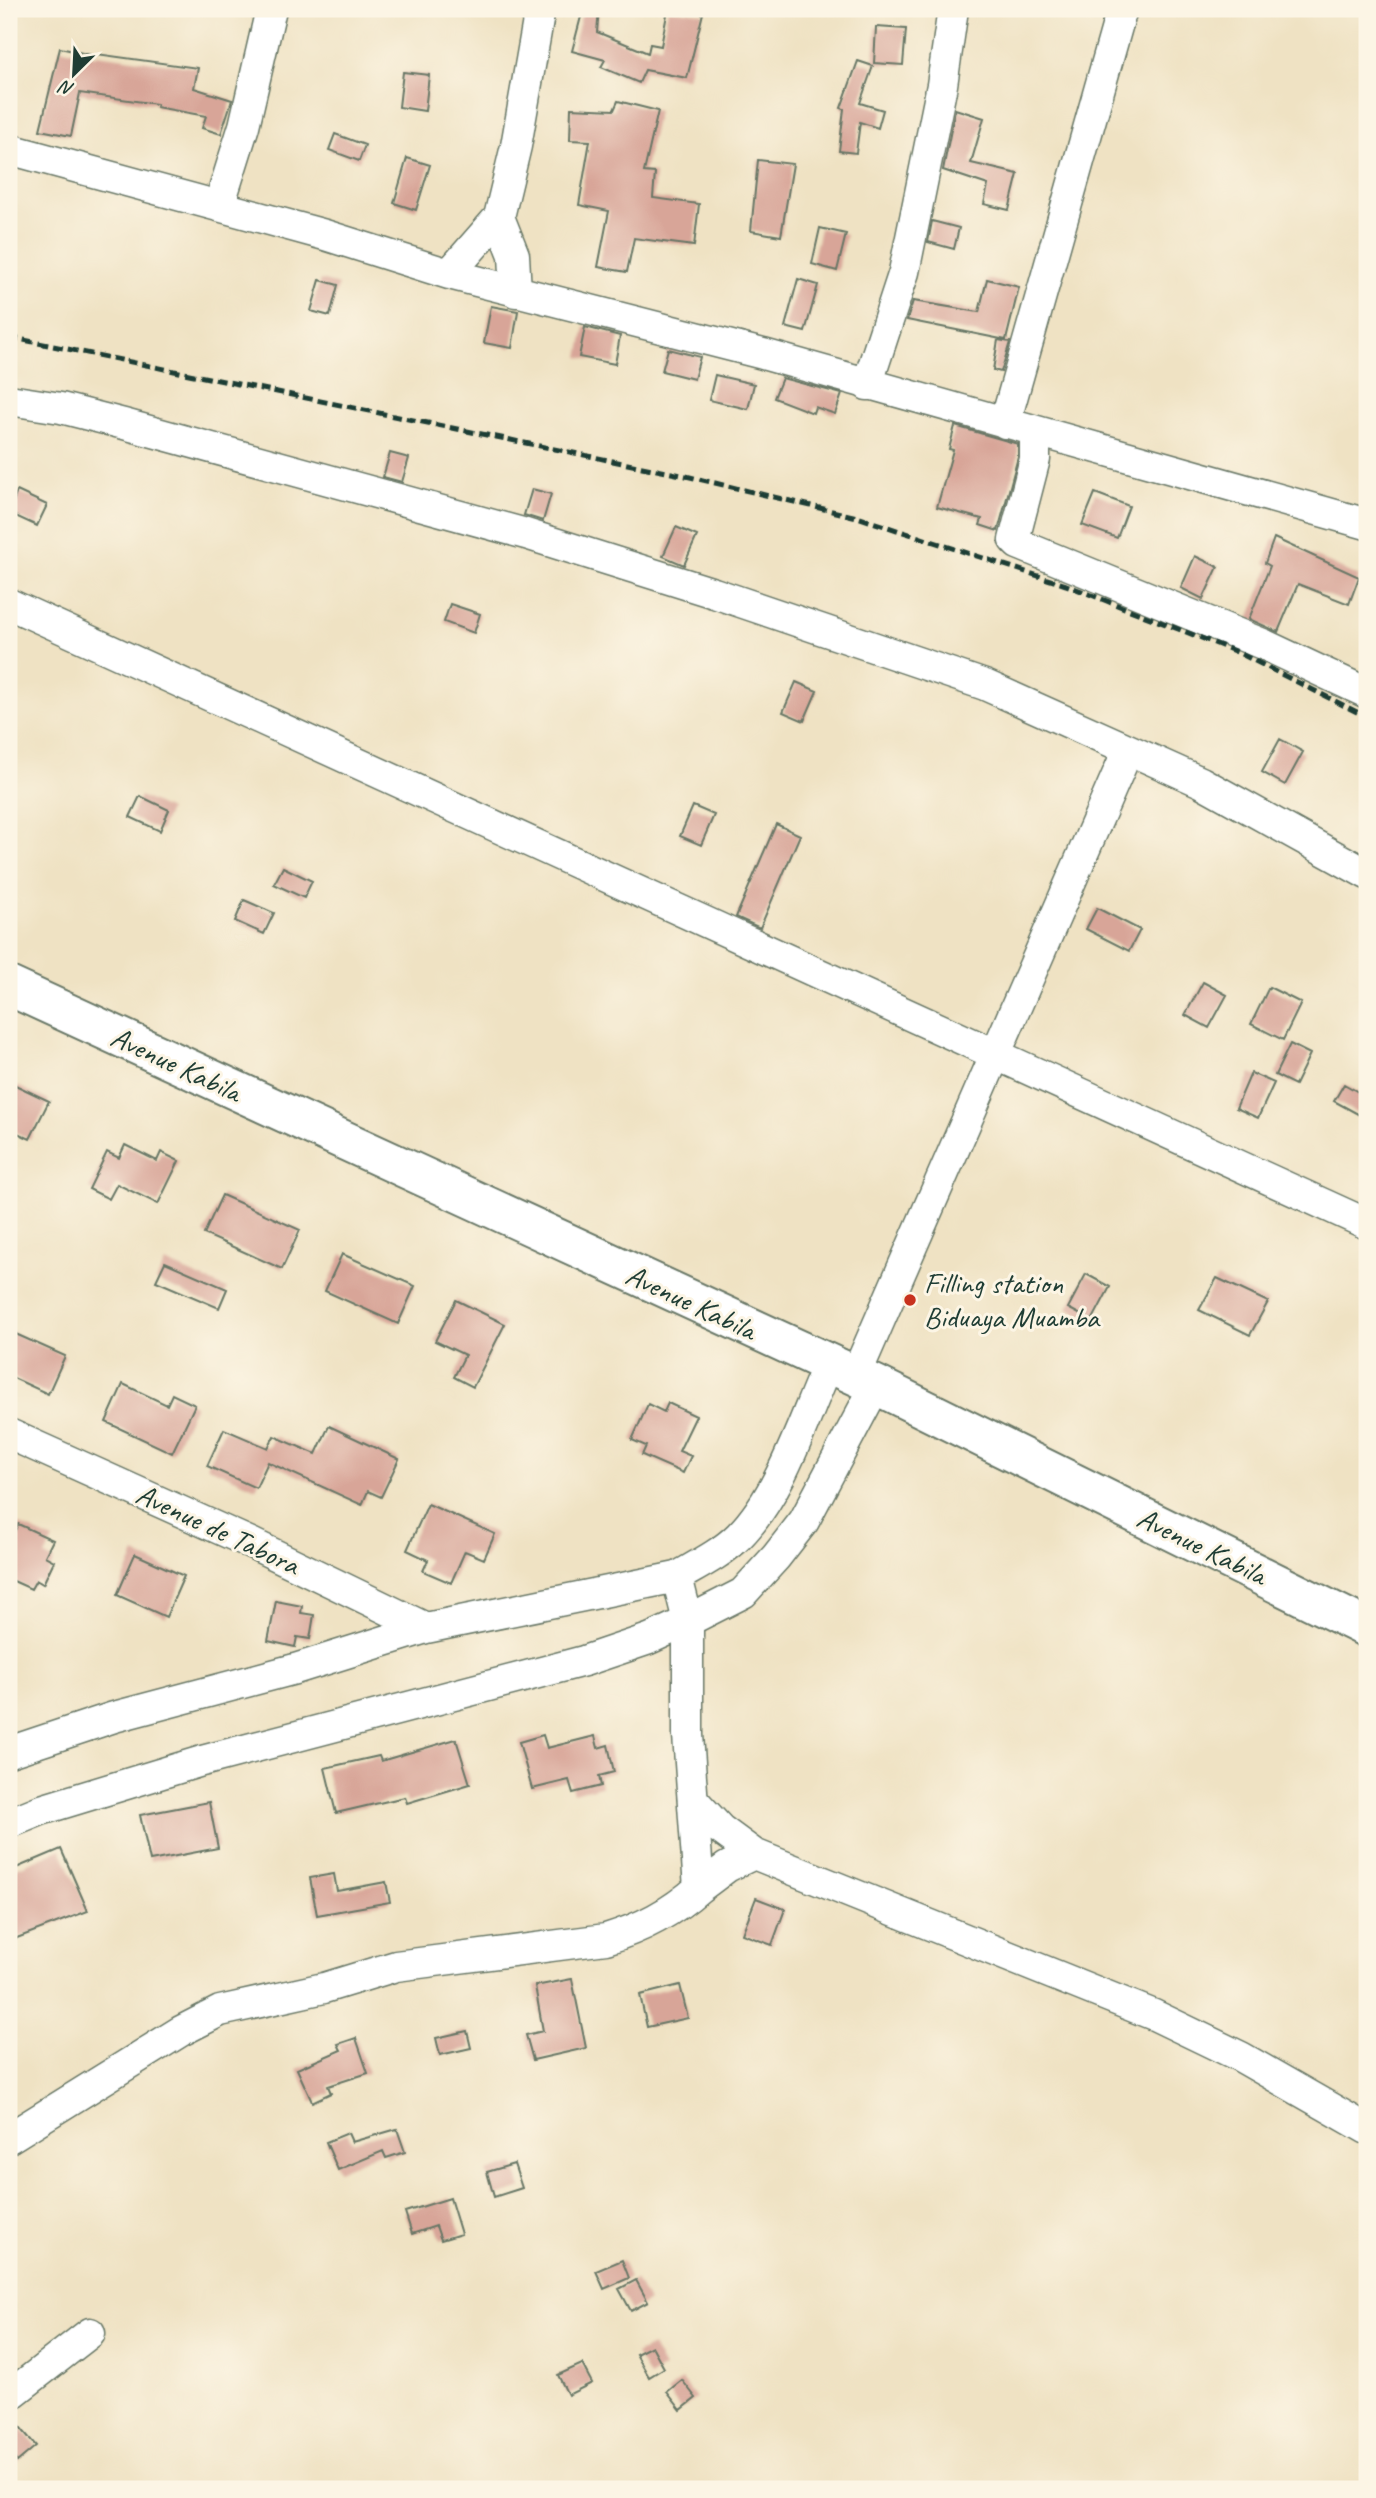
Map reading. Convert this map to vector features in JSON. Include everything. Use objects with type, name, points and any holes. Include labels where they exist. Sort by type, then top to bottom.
[{"type":"highway","name":"Avenue Kabila","points":[[9,986],[853,1376],[1367,1628]]},
{"type":"street","points":[[219,206],[244,126],[271,9]]},
{"type":"street","points":[[449,274],[499,217],[540,9]]},
{"type":"street","points":[[867,385],[904,272],[942,85],[953,9]]},
{"type":"street","points":[[1005,423],[1122,9]]},
{"type":"street","points":[[9,149],[219,206],[449,274],[763,354],[1367,524]]},
{"type":"street","points":[[499,217],[513,256],[516,292]]},
{"type":"street","points":[[9,400],[61,408],[124,424],[539,538],[714,593],[985,685],[1213,788],[1367,874]]},
{"type":"street","points":[[1035,432],[1035,459],[1014,540],[1018,544],[1265,645],[1367,693]]},
{"type":"street","points":[[9,604],[1367,1224]]},
{"type":"street","points":[[9,1823],[178,1768],[584,1661],[688,1621],[743,1593],[804,1521],[821,1491],[853,1376],[1128,750]]},
{"type":"street","points":[[9,1752],[141,1709],[295,1669],[426,1628],[677,1577],[702,1564],[740,1535],[853,1376]]},
{"type":"street","name":"Avenue de Tabora","points":[[9,1434],[253,1544],[426,1628]]},
{"type":"street","points":[[677,1577],[688,1621],[686,1678],[699,1888]]},
{"type":"street","points":[[693,1788],[736,1844],[754,1854],[1154,2015],[1241,2057],[1367,2129]]},
{"type":"street","points":[[9,2138],[181,2031],[220,2011],[324,1988],[396,1966],[606,1939],[639,1929],[677,1908],[727,1867],[754,1854]]},
{"type":"street","points":[[9,2396],[90,2333]]},
{"type":"building","points":[[583,9],[599,9],[597,32],[648,53],[650,44],[661,46],[668,9],[703,13],[687,78],[645,70],[639,83],[601,67],[605,60],[572,51]]},
{"type":"building","points":[[876,27],[906,29],[903,65],[874,63]]},
{"type":"building","points":[[60,48],[96,56],[97,54],[198,68],[194,88],[232,100],[221,134],[202,128],[206,116],[156,107],[157,104],[80,93],[71,136],[40,130]]},
{"type":"building","points":[[858,61],[873,66],[860,103],[883,110],[878,128],[860,122],[856,153],[839,151],[844,109],[841,108]]},
{"type":"building","points":[[403,72],[429,75],[425,111],[399,107]]},
{"type":"building","points":[[618,101],[658,111],[644,172],[655,173],[653,198],[699,204],[694,246],[634,238],[627,272],[598,267],[609,211],[579,205],[590,141],[570,140],[571,108],[614,110]]},
{"type":"building","points":[[955,109],[984,118],[971,163],[1018,174],[1009,210],[984,204],[988,185],[943,170]]},
{"type":"building","points":[[335,134],[365,145],[359,161],[329,150]]},
{"type":"building","points":[[407,158],[430,165],[416,210],[394,203]]},
{"type":"building","points":[[758,160],[793,164],[781,236],[751,231]]},
{"type":"building","points":[[932,221],[959,228],[954,249],[928,242]]},
{"type":"building","points":[[820,228],[846,234],[837,271],[812,264]]},
{"type":"building","points":[[798,279],[818,285],[805,332],[785,327]]},
{"type":"building","points":[[987,279],[1019,287],[1006,340],[907,320],[913,301],[979,312]]},
{"type":"building","points":[[320,280],[338,285],[330,316],[311,311]]},
{"type":"building","points":[[491,306],[518,311],[512,348],[484,343]]},
{"type":"building","points":[[585,327],[620,336],[615,364],[579,357]]},
{"type":"building","points":[[998,340],[1010,342],[1001,372],[993,370]]},
{"type":"building","points":[[668,349],[700,357],[694,379],[662,371]]},
{"type":"building","points":[[715,375],[754,384],[748,409],[709,400]]},
{"type":"building","points":[[782,378],[842,394],[835,414],[815,407],[813,413],[774,398]]},
{"type":"building","points":[[955,426],[1018,444],[1018,457],[998,531],[980,525],[982,519],[937,507],[953,450],[949,449]]},
{"type":"building","points":[[390,453],[409,458],[402,482],[383,477]]},
{"type":"building","points":[[532,489],[551,494],[543,521],[524,515]]},
{"type":"building","points":[[17,491],[47,505],[37,526],[9,513]]},
{"type":"building","points":[[1095,493],[1129,506],[1117,538],[1082,525]]},
{"type":"building","points":[[676,527],[697,536],[684,565],[663,556]]},
{"type":"building","points":[[1274,538],[1359,577],[1349,604],[1298,584],[1278,632],[1249,619],[1270,566],[1265,563]]},
{"type":"building","points":[[1195,556],[1218,567],[1203,599],[1181,588]]},
{"type":"building","points":[[450,604],[480,614],[474,633],[444,622]]},
{"type":"building","points":[[796,682],[817,691],[804,721],[783,712]]},
{"type":"building","points":[[1280,739],[1303,752],[1285,785],[1262,772]]},
{"type":"building","points":[[140,796],[169,810],[160,831],[130,817]]},
{"type":"building","points":[[693,806],[714,815],[701,845],[680,836]]},
{"type":"building","points":[[776,824],[800,835],[760,928],[736,917]]},
{"type":"building","points":[[283,867],[312,881],[304,898],[274,884]]},
{"type":"building","points":[[244,900],[274,913],[264,934],[235,921]]},
{"type":"building","points":[[1097,908],[1140,930],[1129,951],[1086,929]]},
{"type":"building","points":[[1203,982],[1227,995],[1209,1028],[1185,1015]]},
{"type":"building","points":[[1269,987],[1301,1003],[1283,1040],[1251,1024]]},
{"type":"building","points":[[1290,1044],[1310,1054],[1295,1085],[1275,1075]]},
{"type":"building","points":[[1251,1073],[1274,1083],[1258,1118],[1236,1108]]},
{"type":"building","points":[[9,1082],[49,1101],[30,1139],[9,1129]]},
{"type":"building","points":[[1344,1084],[1367,1097],[1367,1119],[1334,1101]]},
{"type":"building","points":[[125,1145],[157,1161],[161,1152],[179,1161],[158,1204],[117,1184],[109,1199],[89,1189],[107,1152],[119,1158]]},
{"type":"building","points":[[222,1195],[300,1230],[282,1269],[204,1234]]},
{"type":"building","points":[[342,1254],[415,1286],[398,1324],[325,1291]]},
{"type":"building","points":[[165,1262],[227,1289],[219,1308],[156,1281]]},
{"type":"building","points":[[1086,1274],[1110,1287],[1092,1321],[1068,1308]]},
{"type":"building","points":[[1217,1278],[1268,1302],[1250,1335],[1199,1310]]},
{"type":"building","points":[[456,1300],[505,1324],[473,1387],[454,1377],[465,1355],[435,1341]]},
{"type":"building","points":[[9,1331],[65,1356],[48,1394],[9,1376]]},
{"type":"building","points":[[123,1384],[167,1405],[172,1394],[195,1405],[172,1453],[106,1422]]},
{"type":"building","points":[[668,1403],[696,1416],[679,1451],[691,1456],[683,1473],[642,1455],[646,1446],[632,1440],[648,1404],[664,1412]]},
{"type":"building","points":[[329,1426],[399,1459],[381,1497],[368,1491],[362,1505],[268,1462],[256,1488],[207,1466],[224,1429],[268,1448],[274,1436],[316,1454]]},
{"type":"building","points":[[428,1504],[495,1534],[484,1559],[465,1551],[451,1583],[423,1571],[428,1560],[407,1550]]},
{"type":"building","points":[[18,1524],[53,1540],[45,1556],[54,1561],[43,1584],[36,1580],[31,1589],[9,1579],[9,1530],[14,1532]]},
{"type":"building","points":[[135,1554],[184,1576],[166,1617],[117,1595]]},
{"type":"building","points":[[276,1601],[302,1606],[301,1613],[314,1615],[310,1639],[297,1637],[295,1647],[268,1641]]},
{"type":"building","points":[[543,1735],[547,1748],[595,1736],[598,1748],[608,1745],[614,1772],[599,1776],[601,1786],[573,1793],[569,1780],[532,1789],[519,1742]]},
{"type":"building","points":[[456,1739],[470,1784],[407,1803],[405,1797],[336,1813],[325,1768],[379,1756],[381,1761]]},
{"type":"building","points":[[209,1802],[218,1848],[150,1861],[140,1815]]},
{"type":"building","points":[[61,1849],[88,1911],[9,1941],[9,1871]]},
{"type":"building","points":[[334,1874],[337,1891],[386,1882],[390,1902],[317,1915],[310,1878]]},
{"type":"building","points":[[756,1898],[785,1909],[772,1945],[742,1934]]},
{"type":"building","points":[[572,1979],[586,2048],[533,2060],[526,2035],[543,2031],[535,1986]]},
{"type":"building","points":[[680,1985],[688,2018],[647,2027],[640,1995]]},
{"type":"building","points":[[467,2031],[471,2048],[440,2055],[436,2038]]},
{"type":"building","points":[[356,2038],[368,2073],[328,2086],[331,2093],[312,2102],[297,2069],[341,2050],[338,2044]]},
{"type":"building","points":[[397,2129],[405,2152],[386,2158],[383,2151],[338,2170],[326,2142],[348,2133],[352,2142]]},
{"type":"building","points":[[514,2164],[522,2188],[494,2197],[487,2172]]},
{"type":"building","points":[[450,2198],[461,2234],[441,2240],[436,2226],[412,2234],[405,2212]]},
{"type":"building","points":[[622,2260],[629,2278],[604,2289],[596,2271]]},
{"type":"building","points":[[636,2280],[648,2302],[631,2311],[619,2289]]},
{"type":"building","points":[[652,2346],[664,2368],[649,2377],[636,2354]]},
{"type":"building","points":[[582,2364],[592,2383],[568,2395],[558,2375]]},
{"type":"building","points":[[682,2380],[696,2398],[681,2410],[667,2392]]},
{"type":"building","points":[[9,2414],[36,2446],[17,2462],[9,2452]]},
{"type":"railway","points":[[9,337],[686,476],[857,517],[1066,585],[1237,652],[1367,717]]},
{"type":"place","name":"Filling station Biduaya Muamba","points":[[910,1300]]}]
